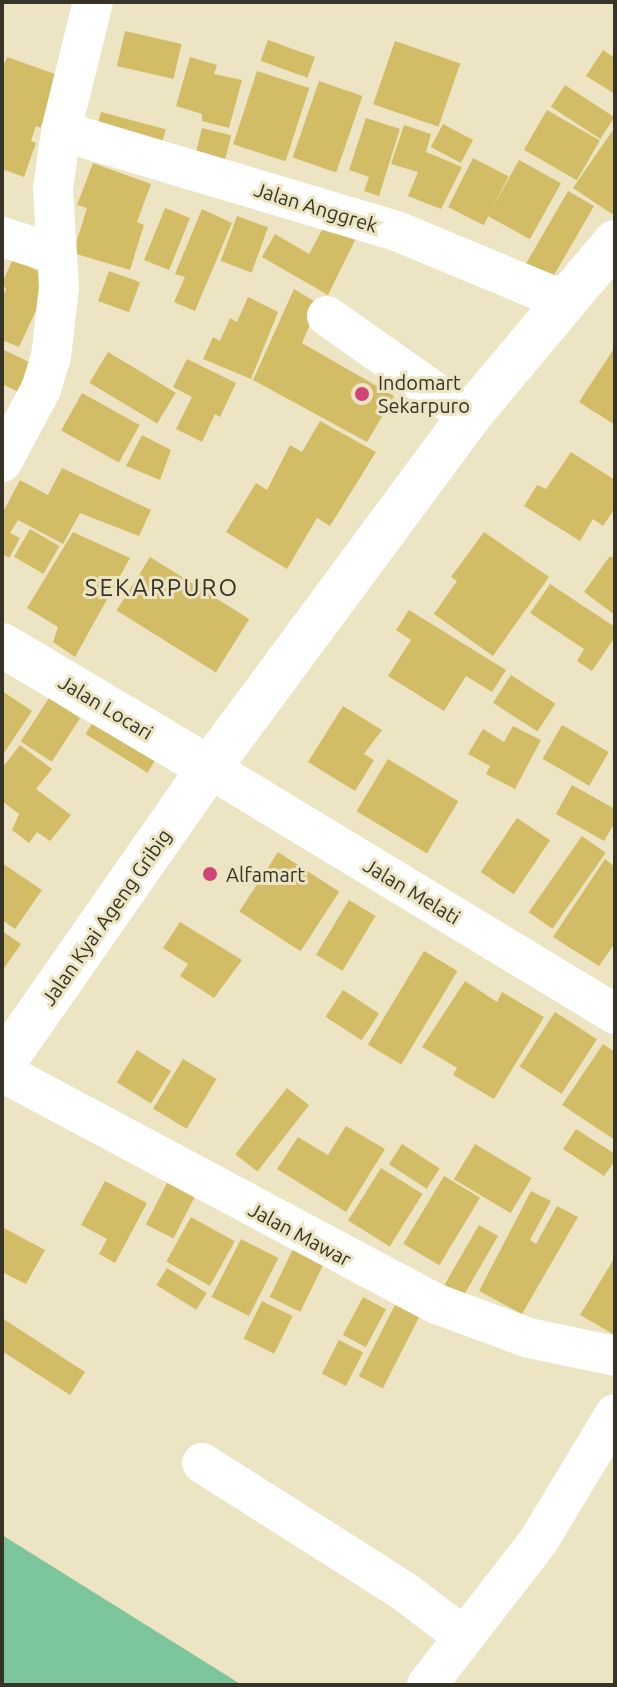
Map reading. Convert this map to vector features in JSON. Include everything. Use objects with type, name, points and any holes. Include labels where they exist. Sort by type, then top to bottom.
[{"type":"main road","name":"Jalan Kyai Ageng Gribig","points":[[2,1065],[209,768],[469,416],[565,301],[611,255]]},
{"type":"main road","name":"Jalan Locari","points":[[2,645],[209,768]]},
{"type":"street","points":[[2,462],[41,389],[51,357],[59,287],[53,189],[61,131],[93,2]]},
{"type":"street","name":"Jalan Anggrek","points":[[61,131],[399,232],[565,301]]},
{"type":"street","points":[[2,237],[56,254]]},
{"type":"street","points":[[327,316],[469,416]]},
{"type":"street","name":"Jalan Melati","points":[[209,768],[615,1014]]},
{"type":"street","name":"Jalan Mawar","points":[[2,1072],[437,1304],[529,1338],[615,1356]]},
{"type":"street","points":[[427,1685],[463,1636],[503,1591],[539,1540],[615,1414]]},
{"type":"street","points":[[202,1463],[405,1592],[463,1636]]},
{"type":"green space","points":[[2,1535],[242,1685],[2,1685]]},
{"type":"building","points":[[125,31],[182,44],[173,79],[117,66]]},
{"type":"building","points":[[268,40],[315,57],[307,78],[260,61]]},
{"type":"building","points":[[395,41],[460,63],[438,127],[373,104]]},
{"type":"building","points":[[603,50],[615,58],[615,94],[586,76]]},
{"type":"building","points":[[7,57],[69,79],[46,130],[36,126],[31,141],[36,143],[24,177],[2,169],[2,69]]},
{"type":"building","points":[[190,57],[217,65],[214,74],[242,80],[229,128],[202,121],[202,114],[176,106]]},
{"type":"building","points":[[257,71],[309,88],[286,161],[233,144]]},
{"type":"building","points":[[319,81],[362,96],[336,173],[293,158]]},
{"type":"building","points":[[565,85],[614,117],[600,139],[551,107]]},
{"type":"building","points":[[547,110],[600,140],[577,180],[524,150]]},
{"type":"building","points":[[101,112],[166,129],[161,147],[96,129]]},
{"type":"building","points":[[366,118],[400,129],[379,196],[364,191],[369,177],[349,170]]},
{"type":"building","points":[[443,124],[473,140],[461,163],[431,147]]},
{"type":"building","points":[[404,125],[431,134],[426,152],[462,167],[441,209],[408,196],[418,172],[391,164]]},
{"type":"building","points":[[615,127],[615,210],[612,214],[573,188]]},
{"type":"building","points":[[202,128],[231,135],[223,169],[194,162]]},
{"type":"building","points":[[473,158],[509,176],[484,225],[448,207]]},
{"type":"building","points":[[519,160],[561,183],[530,239],[488,216]]},
{"type":"building","points":[[93,163],[151,184],[137,222],[144,225],[130,270],[73,253],[87,208],[77,205]]},
{"type":"building","points":[[568,191],[594,206],[550,281],[524,266]]},
{"type":"building","points":[[165,208],[190,218],[169,270],[144,260]]},
{"type":"building","points":[[202,209],[232,223],[195,311],[174,302],[185,277],[175,274]]},
{"type":"building","points":[[330,215],[360,230],[328,295],[262,257],[275,234],[309,254]]},
{"type":"building","points":[[237,216],[268,227],[252,272],[221,261]]},
{"type":"building","points":[[13,259],[57,280],[39,304],[19,347],[2,340],[2,298],[6,289],[2,283]]},
{"type":"building","points":[[109,271],[140,282],[129,312],[98,301]]},
{"type":"building","points":[[294,289],[319,304],[302,343],[394,396],[367,442],[253,380]]},
{"type":"building","points":[[248,297],[278,312],[251,379],[203,359],[213,337],[220,341],[230,318],[237,322]]},
{"type":"building","points":[[615,347],[615,425],[579,402]]},
{"type":"building","points":[[2,349],[39,367],[25,395],[2,384]]},
{"type":"building","points":[[108,352],[176,393],[157,424],[89,383]]},
{"type":"building","points":[[187,359],[236,383],[220,417],[215,414],[202,442],[176,429],[192,397],[173,387]]},
{"type":"building","points":[[82,393],[140,425],[119,463],[61,431]]},
{"type":"building","points":[[320,421],[376,452],[330,526],[317,518],[287,569],[226,532],[256,483],[267,490],[290,445],[302,452]]},
{"type":"building","points":[[142,435],[171,450],[160,480],[126,466]]},
{"type":"building","points":[[571,452],[615,480],[615,508],[603,526],[593,519],[580,541],[524,506],[537,485],[546,489]]},
{"type":"building","points":[[62,468],[151,510],[139,536],[80,513],[63,544],[18,520],[10,533],[20,538],[9,558],[2,554],[2,514],[20,480],[48,495]]},
{"type":"building","points":[[30,529],[59,546],[43,574],[14,557]]},
{"type":"building","points":[[73,532],[130,558],[75,657],[53,642],[58,627],[27,608]]},
{"type":"building","points":[[484,532],[549,577],[493,656],[434,614],[457,581],[451,577]]},
{"type":"building","points":[[610,556],[615,559],[615,615],[584,592]]},
{"type":"building","points":[[150,557],[249,619],[216,672],[117,610]]},
{"type":"building","points":[[550,584],[615,627],[615,637],[592,671],[577,661],[584,649],[530,613]]},
{"type":"building","points":[[409,610],[506,670],[492,692],[466,676],[444,711],[388,676],[411,640],[396,630]]},
{"type":"building","points":[[511,675],[555,704],[537,732],[493,703]]},
{"type":"building","points":[[2,691],[32,711],[2,756]]},
{"type":"building","points":[[49,698],[80,718],[52,762],[21,742]]},
{"type":"building","points":[[103,706],[165,745],[147,773],[86,734]]},
{"type":"building","points":[[343,706],[382,730],[364,754],[374,760],[355,791],[308,762]]},
{"type":"building","points":[[562,725],[609,752],[589,786],[542,759]]},
{"type":"building","points":[[513,726],[541,740],[515,789],[486,774],[490,766],[468,754],[483,729],[504,742]]},
{"type":"building","points":[[20,745],[52,769],[36,789],[71,815],[50,841],[37,832],[29,843],[12,830],[19,814],[2,801],[2,768]]},
{"type":"building","points":[[388,759],[458,801],[427,854],[357,811]]},
{"type":"building","points":[[572,785],[615,809],[615,822],[604,841],[556,814]]},
{"type":"building","points":[[517,818],[550,840],[514,894],[481,872]]},
{"type":"building","points":[[582,836],[606,853],[552,929],[529,912]]},
{"type":"building","points":[[278,852],[339,892],[301,951],[239,912]]},
{"type":"building","points":[[605,859],[615,867],[615,943],[599,966],[553,937]]},
{"type":"building","points":[[2,863],[42,890],[15,929],[2,920]]},
{"type":"building","points":[[349,900],[376,916],[343,971],[316,955]]},
{"type":"building","points":[[180,922],[242,960],[214,998],[180,976],[188,964],[163,948]]},
{"type":"building","points":[[2,931],[21,944],[2,971]]},
{"type":"building","points":[[424,951],[457,971],[401,1065],[368,1044]]},
{"type":"building","points":[[465,981],[497,1002],[502,992],[544,1017],[494,1099],[453,1075],[457,1068],[422,1047]]},
{"type":"building","points":[[343,990],[379,1013],[362,1040],[326,1017]]},
{"type":"building","points":[[555,1012],[597,1039],[562,1094],[520,1067]]},
{"type":"building","points":[[603,1044],[615,1052],[615,1140],[562,1105]]},
{"type":"building","points":[[137,1050],[171,1071],[151,1103],[117,1082]]},
{"type":"building","points":[[183,1059],[216,1079],[187,1129],[153,1109]]},
{"type":"building","points":[[287,1088],[309,1105],[257,1171],[235,1154]]},
{"type":"building","points":[[346,1126],[385,1149],[346,1212],[277,1169],[298,1137],[328,1155]]},
{"type":"building","points":[[576,1129],[615,1154],[615,1161],[604,1176],[563,1149]]},
{"type":"building","points":[[402,1144],[440,1169],[427,1189],[389,1164]]},
{"type":"building","points":[[475,1144],[532,1178],[510,1213],[454,1179]]},
{"type":"building","points":[[381,1168],[423,1194],[390,1247],[348,1221]]},
{"type":"building","points":[[444,1176],[480,1198],[439,1265],[403,1244]]},
{"type":"building","points":[[169,1179],[197,1193],[173,1239],[146,1224]]},
{"type":"building","points":[[105,1181],[147,1203],[115,1263],[99,1254],[107,1239],[81,1225]]},
{"type":"building","points":[[531,1191],[551,1201],[530,1240],[536,1244],[557,1206],[578,1217],[522,1314],[479,1291]]},
{"type":"building","points":[[191,1217],[235,1241],[210,1286],[166,1262]]},
{"type":"building","points":[[479,1225],[498,1236],[464,1296],[444,1285]]},
{"type":"building","points":[[2,1227],[45,1250],[26,1284],[2,1272]]},
{"type":"building","points":[[241,1239],[278,1258],[249,1316],[211,1297]]},
{"type":"building","points":[[296,1243],[327,1258],[300,1312],[270,1297]]},
{"type":"building","points":[[615,1257],[615,1331],[613,1334],[580,1315]]},
{"type":"building","points":[[167,1268],[207,1293],[196,1310],[156,1285]]},
{"type":"building","points":[[363,1297],[386,1309],[366,1347],[343,1335]]},
{"type":"building","points":[[262,1301],[293,1316],[274,1354],[244,1339]]},
{"type":"building","points":[[395,1305],[419,1317],[383,1389],[359,1376]]},
{"type":"building","points":[[2,1318],[85,1372],[70,1395],[2,1351]]},
{"type":"building","points":[[339,1340],[363,1352],[346,1386],[322,1374]]},
{"type":"place","name":"Indomart Sekarpuro","points":[[362,394]]},
{"type":"place","name":"Alfamart","points":[[210,874]]},
{"type":"district","name":"SEKARPURO","points":[[162,588]]}]
